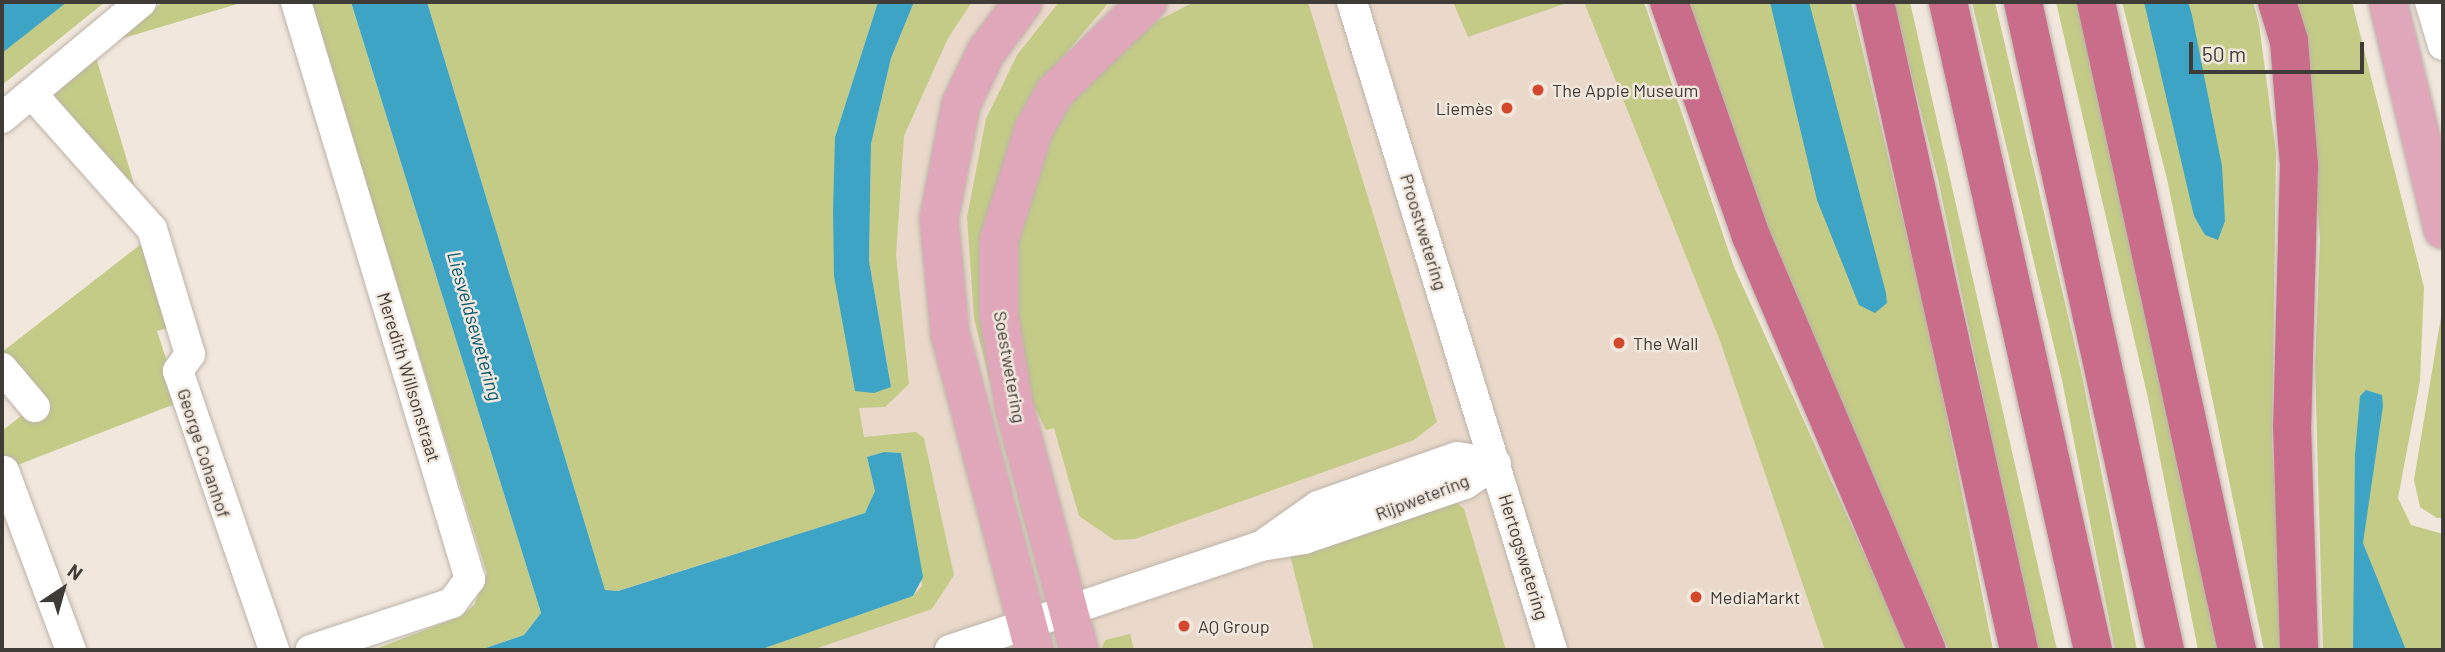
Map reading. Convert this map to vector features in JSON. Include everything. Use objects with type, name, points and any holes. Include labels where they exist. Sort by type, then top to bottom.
[{"type":"highway","points":[[1669,2],[1760,259],[1927,650]]},
{"type":"highway","points":[[1875,2],[1943,286],[2019,650]]},
{"type":"highway","points":[[1948,2],[2093,650]]},
{"type":"highway","points":[[2023,2],[2165,650]]},
{"type":"highway","points":[[2096,2],[2237,650]]},
{"type":"highway","points":[[2277,2],[2289,41],[2299,165],[2292,425],[2299,650]]},
{"type":"main road","points":[[1023,2],[986,52],[961,104],[939,219],[950,334],[1031,638]]},
{"type":"main road","name":"Soestwetering","points":[[1079,650],[1014,406],[999,315],[999,240],[1034,129],[1055,92],[1148,2]]},
{"type":"main road","points":[[2388,2],[2443,229]]},
{"type":"main road","points":[[2406,2],[2443,160]]},
{"type":"street","points":[[2,118],[141,2]]},
{"type":"street","name":"Meredith Willsonstraat","points":[[296,2],[470,579],[452,603],[311,650]]},
{"type":"street","name":"Proostwetering","points":[[1352,2],[1496,463]]},
{"type":"street","points":[[2430,2],[2443,45]]},
{"type":"street","name":"George Cohanhof","points":[[32,94],[152,229],[190,354],[178,371],[181,382],[274,650]]},
{"type":"street","points":[[2,368],[35,407]]},
{"type":"street","name":"Rijpwetering","points":[[950,650],[1031,638],[1069,612],[1261,546],[1304,539],[1465,484],[1496,463]]},
{"type":"street","name":"Hertogswetering","points":[[1496,463],[1552,650]]},
{"type":"street","points":[[4,471],[71,650]]},
{"type":"shaded area","points":[[386,2],[1626,2],[1866,650],[595,650]]},
{"type":"green space","points":[[62,2],[105,2],[2,85],[2,50]]},
{"type":"green space","points":[[163,2],[244,2],[117,40]]},
{"type":"green space","points":[[310,2],[351,2],[541,613],[524,635],[480,650],[373,650],[461,616],[474,605],[487,574]]},
{"type":"green space","points":[[427,2],[878,2],[835,137],[891,386],[869,261],[871,144],[891,58],[914,2],[972,2],[948,38],[904,136],[896,255],[909,384],[885,407],[859,408],[864,437],[916,432],[924,438],[954,575],[932,609],[812,650],[759,650],[913,596],[922,586],[901,453],[884,452],[867,457],[875,491],[865,513],[617,591],[605,590]]},
{"type":"green space","points":[[1059,2],[1109,2],[1047,76],[995,192],[1037,526],[1026,528],[974,318],[967,217],[986,119],[1017,55]]},
{"type":"green space","points":[[1194,2],[1308,2],[1437,422],[1414,440],[1135,539],[1114,540],[1079,516],[1054,428],[1046,430],[1020,378],[1012,245],[1057,116],[1126,37]]},
{"type":"green space","points":[[1453,2],[1570,2],[1468,37]]},
{"type":"green space","points":[[1584,2],[1644,2],[1734,267],[1908,650],[1825,650],[1720,341]]},
{"type":"green space","points":[[1680,2],[1851,2],[1931,336],[1993,650],[1949,650],[1831,392]]},
{"type":"green space","points":[[1893,2],[1910,2],[2057,650],[2035,650],[1938,179]]},
{"type":"green space","points":[[1972,2],[1995,2],[2082,376],[2137,650],[2115,650],[2062,380]]},
{"type":"green space","points":[[2056,2],[2080,2],[2220,650],[2198,650],[2148,398]]},
{"type":"green space","points":[[2122,2],[2253,2],[2259,24],[2276,153],[2272,441],[2283,650],[2264,650],[2167,179]]},
{"type":"green space","points":[[2299,2],[2352,2],[2424,287],[2420,381],[2398,498],[2411,525],[2443,534],[2443,650],[2323,650],[2315,366],[2320,238]]},
{"type":"green space","points":[[95,54],[141,207],[49,95]]},
{"type":"green space","points":[[145,241],[175,326],[157,331],[180,402],[2,471],[2,431],[40,401],[2,352]]},
{"type":"green space","points":[[2443,305],[2443,518],[2437,518],[2420,507],[2414,480]]},
{"type":"green space","points":[[1452,499],[1464,509],[1506,650],[1314,650],[1290,555]]},
{"type":"green space","points":[[1130,634],[1134,650],[1101,650],[1105,640]]},
{"type":"water","points":[[2,2],[67,2],[2,53]]},
{"type":"water","name":"Liesveldsewetering","points":[[351,2],[427,2],[605,590],[618,591],[865,513],[875,491],[867,457],[884,452],[901,453],[923,577],[913,596],[759,650],[480,650],[524,635],[541,613]]},
{"type":"water","points":[[878,2],[914,2],[891,58],[871,144],[869,261],[891,387],[874,393],[855,391],[834,276],[833,211],[835,137]]},
{"type":"water","points":[[1770,2],[1809,2],[1886,293],[1887,303],[1875,313],[1859,305],[1817,200]]},
{"type":"water","points":[[2144,2],[2188,2],[2222,166],[2225,221],[2218,240],[2205,235],[2194,216]]},
{"type":"water","points":[[2366,390],[2382,395],[2383,406],[2363,543],[2406,650],[2353,650],[2355,455],[2360,396]]},
{"type":"place","name":"The Apple Museum","points":[[1538,90]]},
{"type":"place","name":"Liemès","points":[[1507,108]]},
{"type":"place","name":"The Wall","points":[[1619,343]]},
{"type":"place","name":"MediaMarkt","points":[[1696,597]]},
{"type":"place","name":"AQ Group","points":[[1184,626]]}]
